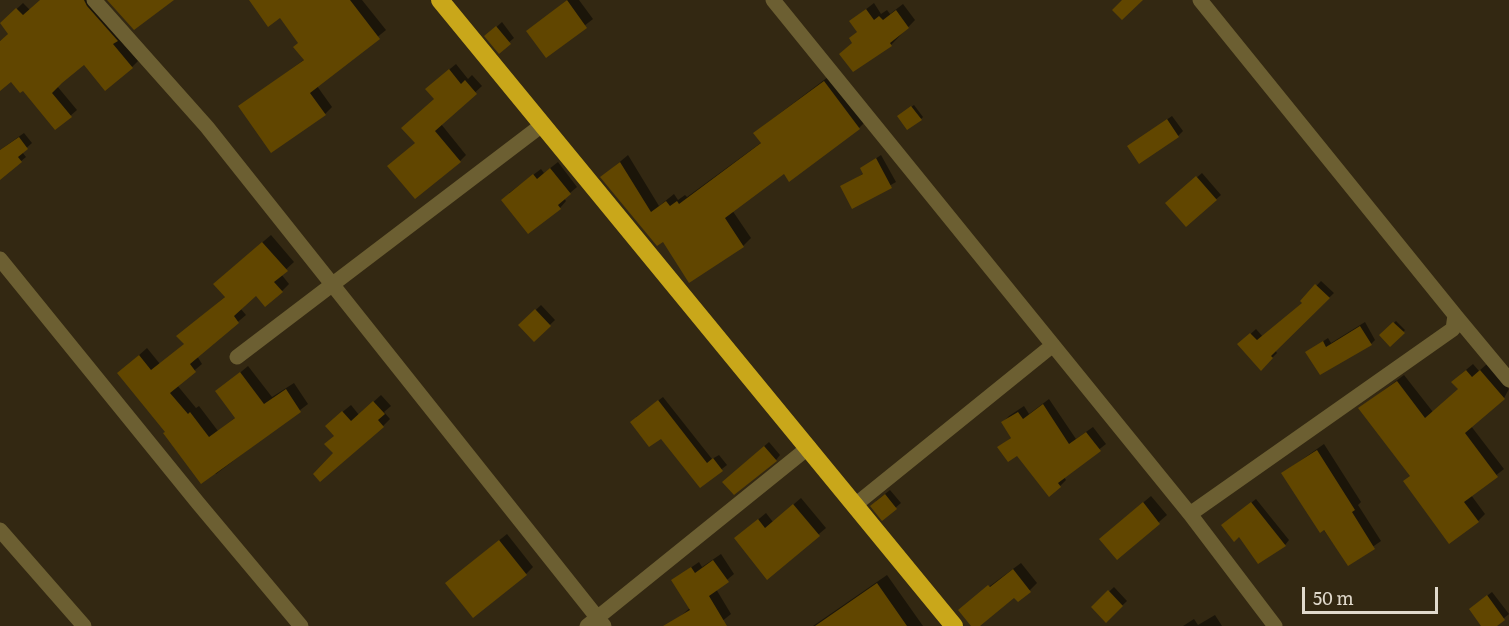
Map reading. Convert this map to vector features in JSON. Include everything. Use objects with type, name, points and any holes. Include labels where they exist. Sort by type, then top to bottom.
[{"type":"highway","points":[[440,0],[591,188],[808,447],[954,626]]},
{"type":"street","points":[[94,0],[207,127],[596,623],[808,447]]},
{"type":"street","points":[[773,0],[1190,514],[1275,626]]},
{"type":"street","points":[[1200,0],[1509,380]]},
{"type":"street","points":[[237,357],[542,125]]},
{"type":"street","points":[[3,267],[301,626]]},
{"type":"street","points":[[1190,514],[1453,329],[1455,315]]},
{"type":"street","points":[[855,505],[1053,345]]},
{"type":"street","points":[[0,530],[84,626]]},
{"type":"building","points":[[40,0],[84,0],[118,41],[113,44],[133,68],[105,91],[84,65],[52,93],[72,117],[55,130],[23,91],[20,93],[11,82],[0,91],[0,41],[8,34],[0,23],[16,8],[23,15]]},
{"type":"building","points":[[107,0],[174,0],[134,30]]},
{"type":"building","points":[[249,0],[350,0],[380,39],[310,93],[326,115],[271,153],[238,106],[304,60],[293,47],[298,43],[280,18],[268,27]]},
{"type":"building","points":[[567,0],[587,28],[546,58],[526,31]]},
{"type":"building","points":[[1122,0],[1143,0],[1122,20],[1112,10]]},
{"type":"building","points":[[866,9],[874,20],[879,16],[883,20],[896,10],[909,28],[890,43],[892,46],[853,72],[839,54],[852,43],[849,38],[857,32],[849,21]]},
{"type":"building","points":[[496,26],[511,44],[499,54],[484,36]]},
{"type":"building","points":[[449,69],[461,84],[465,80],[477,94],[435,131],[461,162],[415,199],[387,166],[415,143],[401,128],[434,99],[425,89]]},
{"type":"building","points":[[824,81],[860,129],[789,182],[784,174],[725,218],[744,247],[689,283],[663,242],[657,246],[600,177],[620,162],[651,212],[666,201],[670,206],[677,201],[679,204],[761,143],[753,133]]},
{"type":"building","points":[[911,106],[922,120],[907,130],[897,116]]},
{"type":"building","points":[[1167,119],[1179,137],[1139,164],[1127,146]]},
{"type":"building","points":[[19,137],[28,149],[18,157],[22,162],[0,180],[0,150]]},
{"type":"building","points":[[876,158],[892,188],[852,209],[840,186],[863,174],[860,168]]},
{"type":"building","points":[[550,168],[571,194],[558,205],[561,209],[528,234],[501,200],[533,174],[537,179]]},
{"type":"building","points":[[1196,176],[1217,200],[1186,227],[1165,203]]},
{"type":"building","points":[[262,242],[288,271],[274,282],[283,292],[265,307],[256,296],[234,316],[239,323],[190,364],[196,372],[170,393],[188,414],[190,412],[209,437],[235,418],[215,391],[240,372],[264,404],[286,389],[301,412],[201,484],[163,433],[165,432],[117,373],[139,355],[151,370],[184,344],[176,336],[225,297],[213,284]]},
{"type":"building","points":[[1315,284],[1330,298],[1271,356],[1273,358],[1261,371],[1237,344],[1250,333],[1257,340],[1302,303],[1300,301]]},
{"type":"building","points":[[535,309],[551,326],[534,342],[518,325]]},
{"type":"building","points":[[1393,322],[1405,333],[1390,347],[1379,335]]},
{"type":"building","points":[[1360,326],[1372,345],[1320,375],[1305,352],[1323,341],[1326,347]]},
{"type":"building","points":[[1466,370],[1472,377],[1480,370],[1505,399],[1465,433],[1498,477],[1464,502],[1479,522],[1449,544],[1403,481],[1410,476],[1358,408],[1397,381],[1425,418],[1458,389],[1451,382]]},
{"type":"building","points":[[658,400],[707,463],[713,458],[723,471],[700,488],[661,439],[649,447],[630,422]]},
{"type":"building","points":[[373,401],[385,414],[378,420],[384,427],[320,482],[313,474],[333,453],[324,444],[334,436],[325,426],[342,411],[351,421]]},
{"type":"building","points":[[1043,404],[1069,444],[1086,432],[1101,451],[1058,483],[1061,487],[1049,497],[1017,456],[1008,462],[997,447],[1011,438],[1001,422],[1018,412],[1023,419]]},
{"type":"building","points":[[764,446],[777,461],[734,495],[722,482]]},
{"type":"building","points":[[1317,450],[1355,510],[1352,512],[1375,549],[1348,566],[1324,530],[1320,533],[1281,473]]},
{"type":"building","points":[[885,494],[897,509],[882,521],[870,506]]},
{"type":"building","points":[[1143,502],[1160,524],[1117,560],[1099,539]]},
{"type":"building","points":[[1251,502],[1286,546],[1258,564],[1239,537],[1234,542],[1221,525]]},
{"type":"building","points":[[793,504],[820,536],[767,580],[734,538],[758,519],[765,528]]},
{"type":"building","points":[[499,540],[527,575],[473,618],[445,583]]},
{"type":"building","points":[[713,560],[729,582],[709,596],[727,626],[663,626],[690,610],[671,580],[691,567],[695,573]]},
{"type":"building","points":[[1013,569],[1031,592],[1018,602],[1014,598],[980,626],[971,626],[958,610],[988,585],[990,587]]},
{"type":"building","points":[[877,583],[907,626],[815,626]]},
{"type":"building","points":[[1108,590],[1123,606],[1106,623],[1091,607]]},
{"type":"building","points":[[1487,595],[1505,620],[1497,626],[1481,626],[1469,609]]}]
